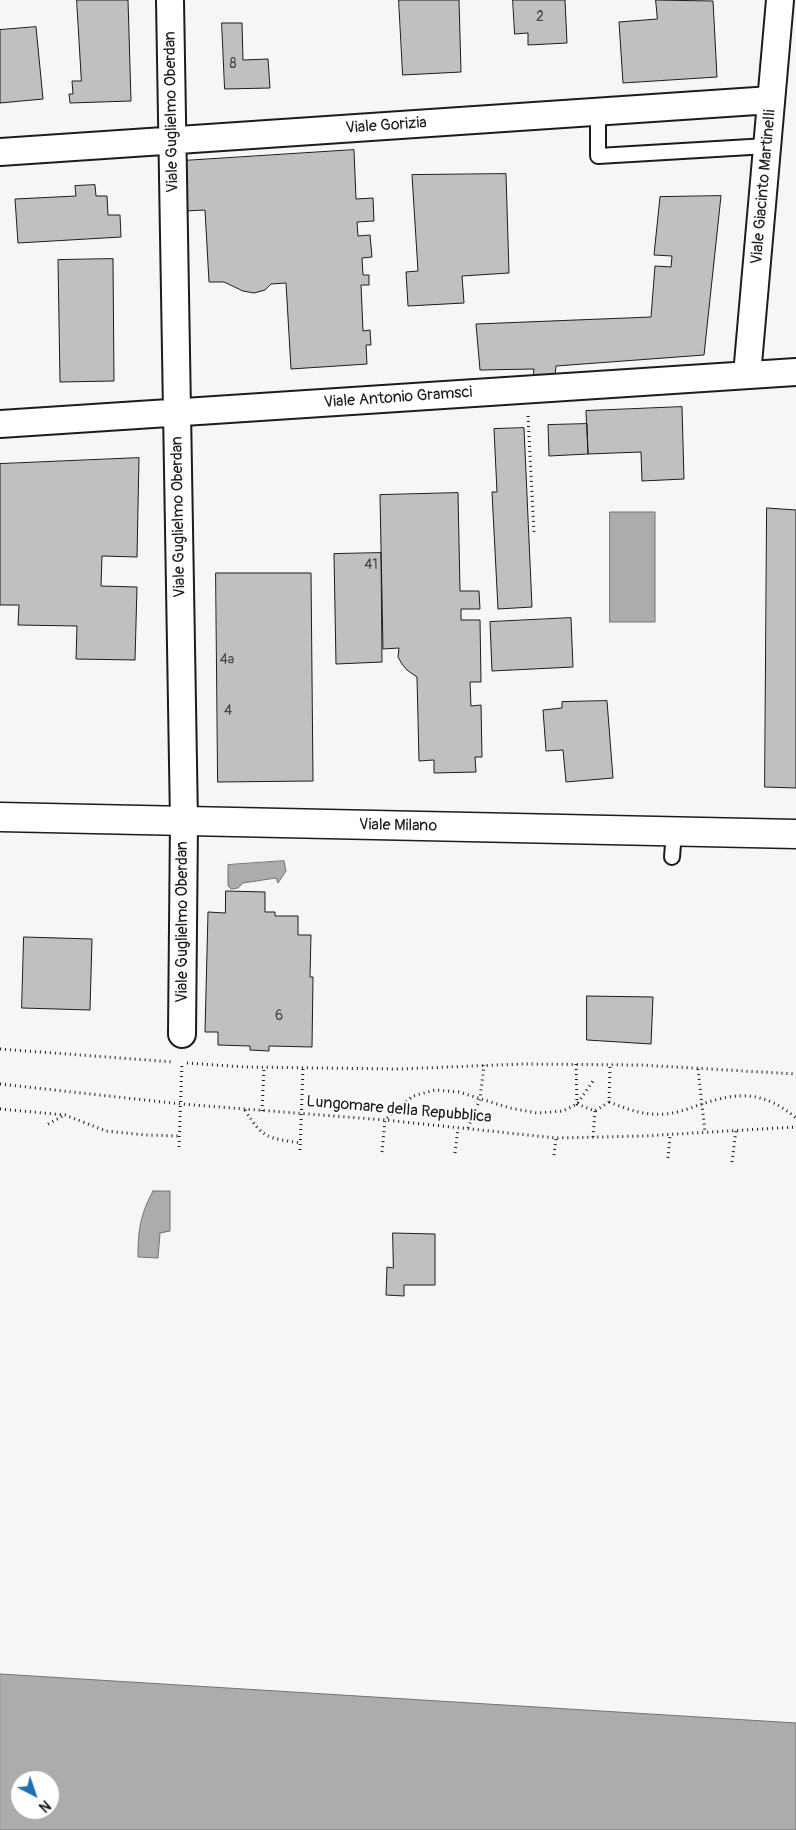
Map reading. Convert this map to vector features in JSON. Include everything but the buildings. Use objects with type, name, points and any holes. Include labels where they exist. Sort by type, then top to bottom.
[{"type":"street","name":"Viale Guglielmo Oberdan","points":[[170,0],[184,821],[182,1034]]},
{"type":"street","name":"Viale Giacinto Martinelli","points":[[747,375],[780,0]]},
{"type":"street","name":"Viale Gorizia","points":[[0,152],[772,100]]},
{"type":"street","name":"Viale Antonio Gramsci","points":[[0,424],[796,372]]},
{"type":"street","name":"Viale Milano","points":[[0,817],[184,821],[673,844],[796,834]]},
{"type":"lane","points":[[598,112],[598,156],[767,146]]},
{"type":"path","points":[[527,390],[534,533]]},
{"type":"path","name":"Lungomare della Repubblica","points":[[0,1049],[182,1063],[264,1067],[399,1069],[484,1065],[576,1064],[796,1074]]},
{"type":"path","points":[[179,1147],[182,1063]]},
{"type":"path","points":[[576,1064],[577,1104]]},
{"type":"path","points":[[468,1128],[480,1099],[484,1065]]},
{"type":"path","points":[[609,1102],[610,1065]]},
{"type":"path","points":[[262,1111],[264,1067]]},
{"type":"path","points":[[300,1150],[303,1068]]},
{"type":"path","points":[[698,1069],[705,1132]]},
{"type":"path","points":[[382,1152],[385,1120],[414,1096],[436,1090],[459,1092],[510,1108],[537,1114],[563,1111],[577,1104],[593,1081]]},
{"type":"path","name":"Lungomare della Repubblica","points":[[0,1084],[181,1104],[385,1120],[556,1138],[670,1135],[796,1127]]},
{"type":"path","points":[[609,1102],[635,1112],[665,1114],[687,1110],[732,1095],[758,1096],[782,1106],[796,1118]]},
{"type":"path","points":[[594,1111],[609,1102]]},
{"type":"path","points":[[577,1104],[594,1111]]},
{"type":"path","points":[[0,1109],[64,1115],[106,1131],[180,1136]]},
{"type":"path","points":[[245,1109],[257,1129],[271,1138],[301,1143]]},
{"type":"path","points":[[593,1137],[594,1111]]},
{"type":"path","points":[[48,1124],[64,1115]]},
{"type":"path","points":[[455,1153],[458,1128]]},
{"type":"path","points":[[732,1162],[736,1130]]},
{"type":"path","points":[[668,1158],[670,1135]]},
{"type":"path","points":[[554,1155],[556,1138]]},
{"type":"shaded area","points":[[610,512],[655,512],[655,622],[610,622]]},
{"type":"shaded area","points":[[284,861],[286,871],[278,883],[276,878],[243,883],[238,888],[231,889],[228,886],[228,865]]},
{"type":"shaded area","points":[[153,1191],[170,1191],[170,1231],[160,1233],[158,1258],[138,1257],[141,1223],[145,1208]]},
{"type":"shaded area","points":[[0,1674],[796,1723],[796,1830],[0,1830]]}]
